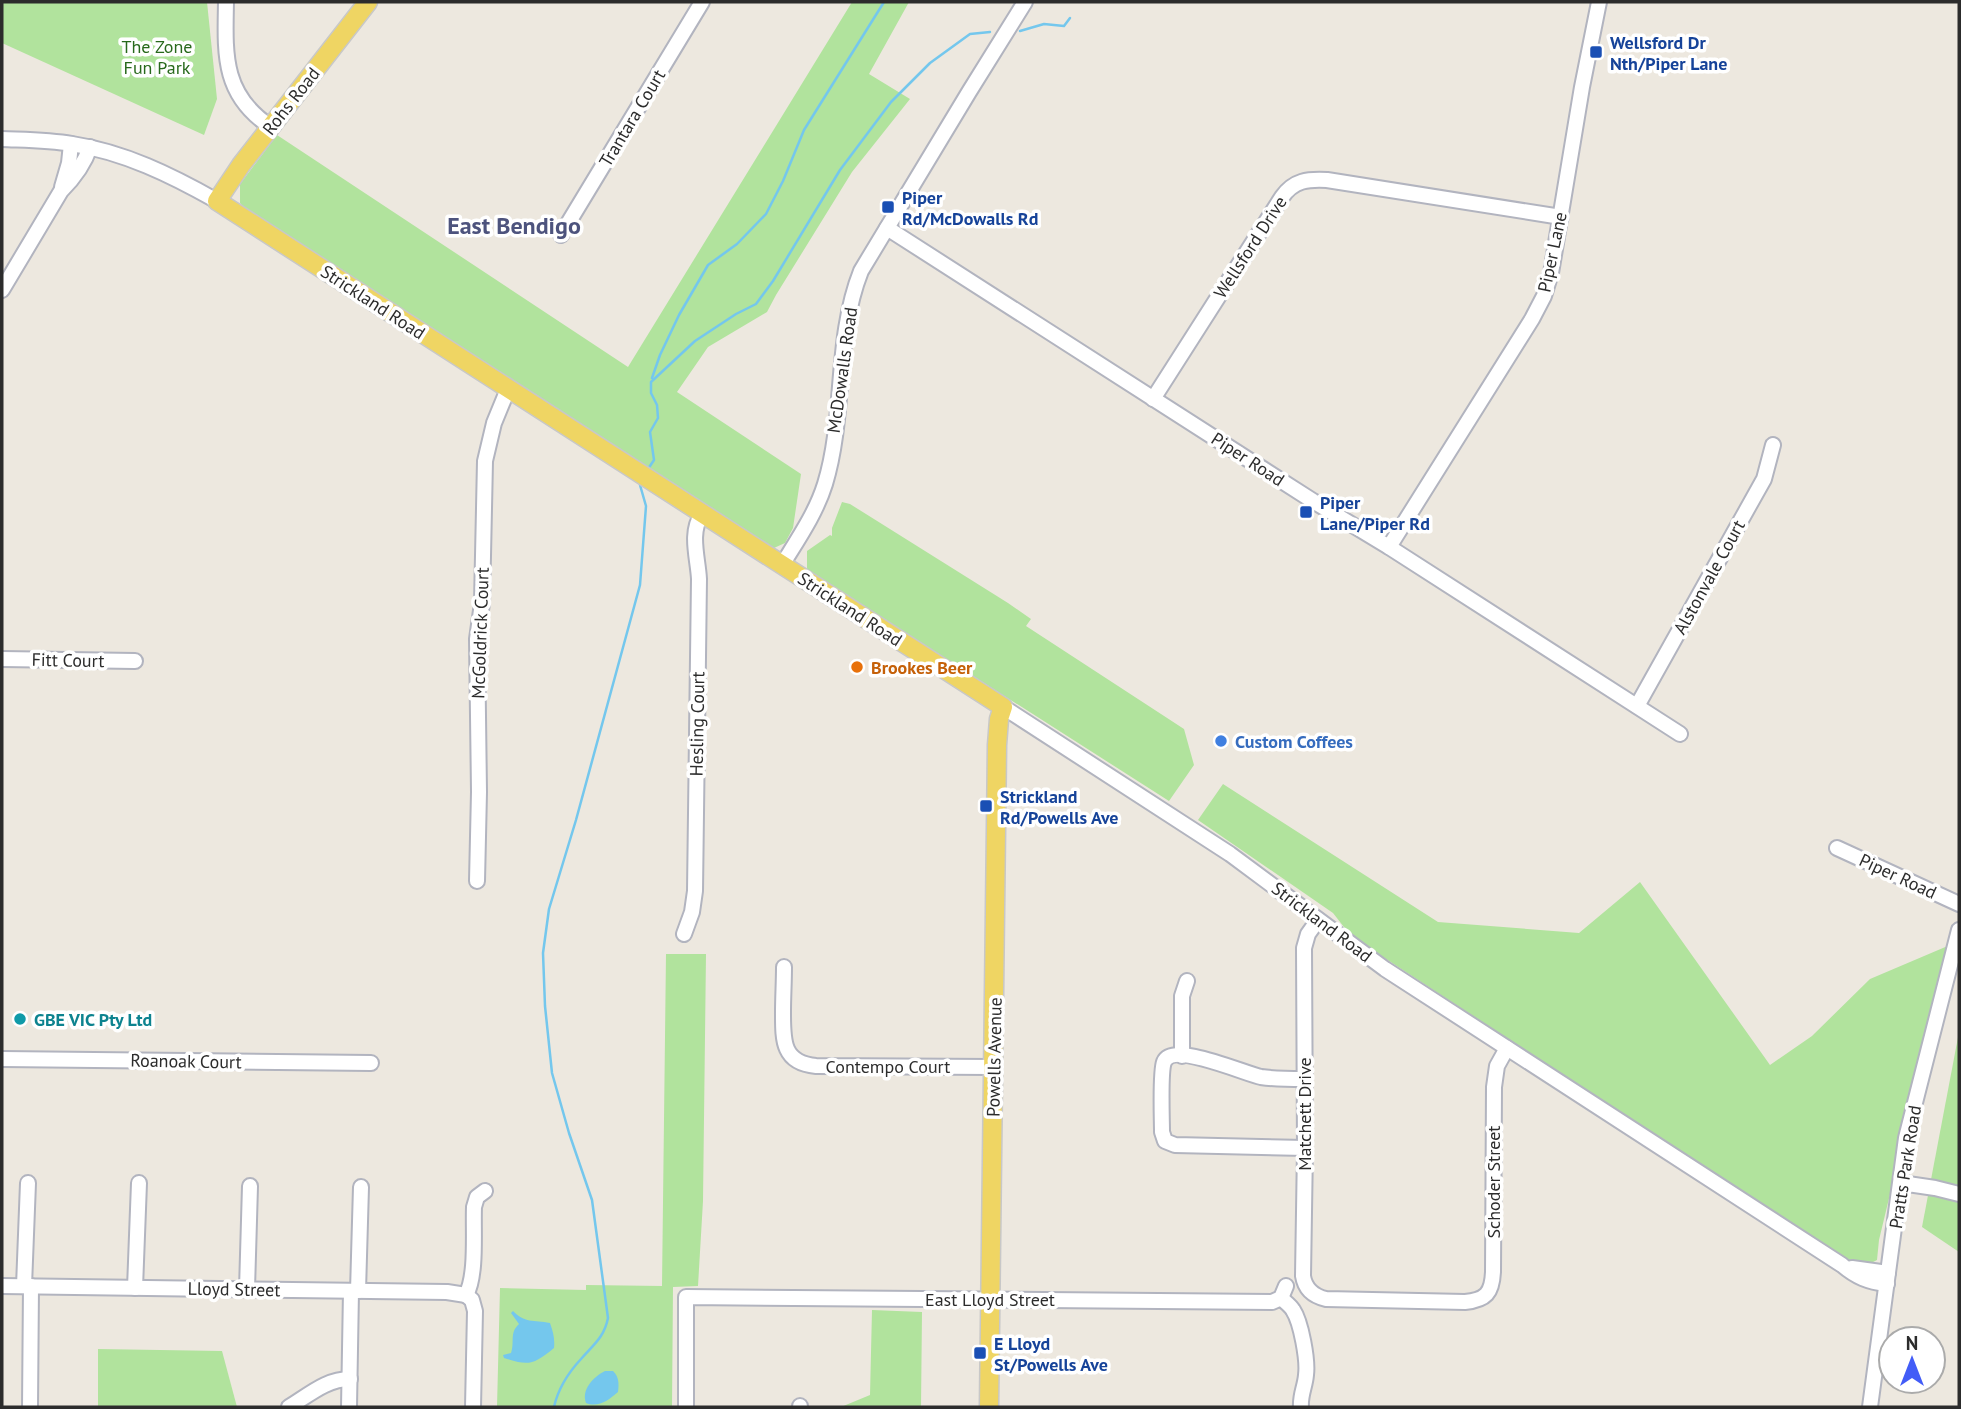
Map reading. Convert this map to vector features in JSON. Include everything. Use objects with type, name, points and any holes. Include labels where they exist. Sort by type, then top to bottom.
[{"type":"main road","name":"Rohs Road","points":[[217,201],[368,2]]},
{"type":"main road","name":"Strickland Road","points":[[217,201],[1003,707]]},
{"type":"main road","name":"Powells Avenue","points":[[989,1407],[997,745],[1003,707]]},
{"type":"street","points":[[226,2],[225,42],[229,75],[247,108],[271,127]]},
{"type":"street","name":"Trantara Court","points":[[561,235],[702,2]]},
{"type":"street","name":"McDowalls Road","points":[[782,565],[811,516],[825,482],[846,332],[853,295],[866,260],[1025,2]]},
{"type":"street","name":"Piper Lane","points":[[1389,547],[1538,308],[1551,273],[1581,87],[1600,2]]},
{"type":"street","name":"Strickland Road","points":[[2,139],[90,147],[152,167],[217,201]]},
{"type":"street","points":[[2,289],[61,191],[71,144]]},
{"type":"street","points":[[61,191],[83,166],[90,147]]},
{"type":"street","name":"Wellsford Drive","points":[[1153,399],[1282,197],[1294,184],[1303,180],[1327,180],[1561,217]]},
{"type":"street","name":"Piper Road","points":[[887,228],[1679,734]]},
{"type":"street","name":"McGoldrick Court","points":[[477,881],[477,639],[482,603],[485,461],[494,423],[508,389]]},
{"type":"street","name":"Alstonvale Court","points":[[1637,706],[1764,479],[1773,445]]},
{"type":"street","name":"Hesling Court","points":[[684,934],[692,912],[695,891],[699,579],[695,528],[702,514]]},
{"type":"street","name":"Fitt Court","points":[[2,659],[135,661]]},
{"type":"street","name":"Strickland Road","points":[[1003,707],[1230,854],[1368,957],[1842,1265],[1888,1279]]},
{"type":"street","name":"Piper Road","points":[[1836,848],[1959,904]]},
{"type":"street","name":"Matchett Drive","points":[[1318,920],[1307,934],[1304,948],[1303,1276],[1311,1293],[1326,1299]]},
{"type":"street","name":"Pratts Park Road","points":[[1870,1407],[1906,1138],[1959,930]]},
{"type":"street","name":"Contempo Court","points":[[784,967],[785,1045],[792,1057],[803,1064],[993,1067]]},
{"type":"street","points":[[1182,1056],[1182,996],[1187,981]]},
{"type":"street","name":"Schoder Street","points":[[1326,1299],[1465,1301],[1483,1297],[1491,1285],[1494,1087],[1497,1066],[1507,1048]]},
{"type":"street","points":[[1304,1079],[1263,1077],[1212,1061],[1182,1056],[1167,1058],[1163,1066],[1162,1132],[1165,1141],[1175,1145],[1305,1148]]},
{"type":"street","name":"Roanoak Court","points":[[2,1059],[371,1063]]},
{"type":"street","points":[[28,1183],[30,1407]]},
{"type":"street","points":[[135,1288],[139,1183]]},
{"type":"street","points":[[1901,1183],[1959,1195]]},
{"type":"street","points":[[247,1289],[250,1186]]},
{"type":"street","points":[[349,1407],[361,1187]]},
{"type":"street","points":[[473,1407],[475,1311],[472,1300],[466,1296],[472,1274],[474,1207],[477,1197],[485,1192]]},
{"type":"street","name":"Lloyd Street","points":[[2,1286],[453,1292],[466,1296]]},
{"type":"street","name":"East Lloyd Street","points":[[686,1407],[686,1297],[1272,1301],[1284,1292],[1297,1318],[1306,1360],[1307,1371],[1301,1392],[1301,1407]]},
{"type":"street","points":[[289,1407],[326,1383],[350,1379]]},
{"type":"green space","name":"The Zone Fun Park","points":[[2,2],[207,2],[217,99],[204,135],[2,43]]},
{"type":"green space","points":[[852,2],[909,2],[869,74],[910,99],[852,172],[767,312],[708,347],[677,392],[801,474],[793,528],[785,543],[774,548],[743,534],[249,214],[240,203],[240,184],[277,135],[628,367]]},
{"type":"green space","points":[[842,502],[850,504],[1008,603],[1031,619],[1026,626],[1184,729],[1194,765],[1169,801],[807,570],[807,551],[832,536],[832,528]]},
{"type":"green space","points":[[1223,784],[1438,922],[1579,933],[1640,882],[1770,1065],[1812,1036],[1870,979],[1950,945],[1879,1240],[1877,1260],[1867,1265],[1850,1263],[1351,936],[1333,913],[1198,820]]},
{"type":"green space","points":[[666,954],[706,954],[703,1201],[698,1286],[673,1287],[672,1407],[497,1407],[500,1288],[586,1290],[586,1285],[662,1286]]},
{"type":"green space","points":[[1959,1032],[1959,1252],[1922,1227]]},
{"type":"green space","points":[[872,1310],[922,1312],[921,1407],[841,1407],[870,1395]]},
{"type":"green space","points":[[98,1349],[222,1351],[237,1407],[98,1406]]},
{"type":"water","points":[[513,1311],[525,1319],[550,1323],[554,1348],[541,1358],[525,1363],[504,1358],[503,1355],[511,1353],[513,1334],[519,1324],[511,1313]]},
{"type":"water","points":[[605,1371],[613,1371],[618,1392],[599,1404],[586,1403],[585,1393],[589,1384]]},
{"type":"waterway","points":[[652,378],[679,315],[708,265],[737,244],[766,214],[804,130],[884,2]]},
{"type":"waterway","points":[[1020,31],[1044,24],[1064,26],[1070,18]]},
{"type":"waterway","points":[[648,469],[654,460],[650,432],[658,418],[651,382],[695,341],[756,304],[773,281],[840,170],[891,102],[930,63],[970,34],[990,32]]},
{"type":"waterway","points":[[554,1407],[564,1382],[601,1336],[608,1318],[592,1200],[552,1073],[543,953],[549,909],[640,585],[646,506],[640,485]]},
{"type":"place","name":"Wellsford Dr Nth/Piper Lane","points":[[1596,52]]},
{"type":"place","name":"Piper Rd/McDowalls Rd","points":[[888,207]]},
{"type":"place","name":"Piper Lane/Piper Rd","points":[[1306,512]]},
{"type":"place","name":"Brookes Beer","points":[[857,667]]},
{"type":"place","name":"Custom Coffees","points":[[1221,741]]},
{"type":"place","name":"Strickland Rd/Powells Ave","points":[[986,806]]},
{"type":"place","name":"GBE VIC Pty Ltd","points":[[20,1019]]},
{"type":"place","name":"E Lloyd St/Powells Ave","points":[[980,1353]]},
{"type":"district","name":"East Bendigo","points":[[514,225]]}]
